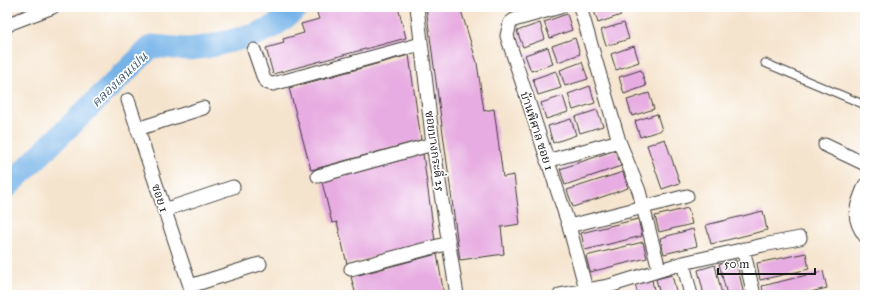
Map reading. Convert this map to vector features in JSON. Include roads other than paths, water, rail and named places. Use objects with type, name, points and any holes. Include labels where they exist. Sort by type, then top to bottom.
[{"type":"street","points":[[7,26],[11,23],[53,7]]},
{"type":"street","name":"ซอยบางกระดี่ 25","points":[[417,7],[434,144],[448,244],[457,295]]},
{"type":"street","name":"บ้านพิศาล ซอย 1","points":[[560,7],[510,23],[507,36],[569,226],[586,289]]},
{"type":"street","points":[[580,7],[619,141],[639,191],[659,269]]},
{"type":"street","points":[[254,50],[264,79],[268,83],[273,84],[422,44]]},
{"type":"street","name":"ซอย 1","points":[[128,100],[191,290]]},
{"type":"street","points":[[137,129],[203,108]]},
{"type":"street","points":[[547,161],[619,141]]},
{"type":"street","points":[[318,176],[434,144]]},
{"type":"street","points":[[825,145],[865,164]]},
{"type":"street","points":[[865,185],[856,212],[856,219],[858,226],[865,236]]},
{"type":"street","points":[[164,210],[233,187]]},
{"type":"street","points":[[569,226],[687,196]]},
{"type":"street","points":[[560,295],[586,289],[610,290],[659,269],[744,249],[800,238]]},
{"type":"street","points":[[351,269],[448,244]]},
{"type":"street","points":[[744,249],[754,295]]},
{"type":"street","points":[[683,263],[691,295]]},
{"type":"street","points":[[191,290],[260,264]]},
{"type":"lane","points":[[765,63],[865,105]]},
{"type":"waterway","name":"คลองเลนเปน","points":[[7,187],[152,46],[188,49],[206,47],[255,35],[273,27],[299,7]]}]
